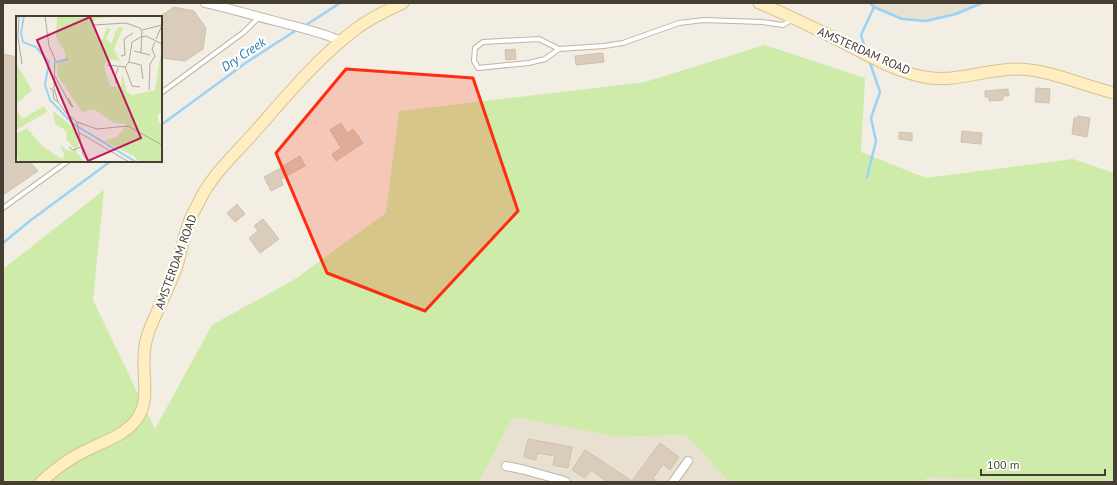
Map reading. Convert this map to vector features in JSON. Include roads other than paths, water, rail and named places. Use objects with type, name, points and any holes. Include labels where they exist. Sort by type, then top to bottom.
[{"type":"main road","name":"AMSTERDAM ROAD","points":[[41,482],[66,462],[84,451],[121,434],[136,421],[145,399],[144,359],[149,331],[177,268],[189,222],[202,196],[216,175],[288,94],[341,41],[368,21],[403,3]]},
{"type":"main road","name":"AMSTERDAM ROAD","points":[[759,3],[875,59],[906,72],[925,77],[959,77],[1002,69],[1028,70],[1052,75],[1114,93]]},
{"type":"street","points":[[204,3],[260,16],[277,22],[325,34],[341,41]]},
{"type":"street","points":[[673,482],[688,461]]},
{"type":"street","points":[[506,466],[566,482]]},
{"type":"lane","points":[[162,92],[244,32],[260,16]]},
{"type":"lane","points":[[558,49],[545,59],[529,63],[478,68],[474,61],[475,48],[483,42],[539,39],[558,49],[604,46],[623,43],[679,23],[704,20],[762,22],[783,25],[791,18]]},
{"type":"lane","points":[[3,208],[67,162]]},
{"type":"waterway","name":"Dry Creek","points":[[303,27],[340,3]]},
{"type":"waterway","name":"Dry Creek","points":[[870,3],[874,7],[902,19],[926,21],[956,14],[982,3]]},
{"type":"waterway","points":[[866,51],[861,35],[874,7]]},
{"type":"waterway","name":"Dry Creek","points":[[162,124],[247,62],[298,29]]},
{"type":"waterway","points":[[867,177],[876,141],[871,118],[880,92],[869,60]]},
{"type":"waterway","name":"Dry Creek","points":[[3,243],[31,220],[110,162]]}]
